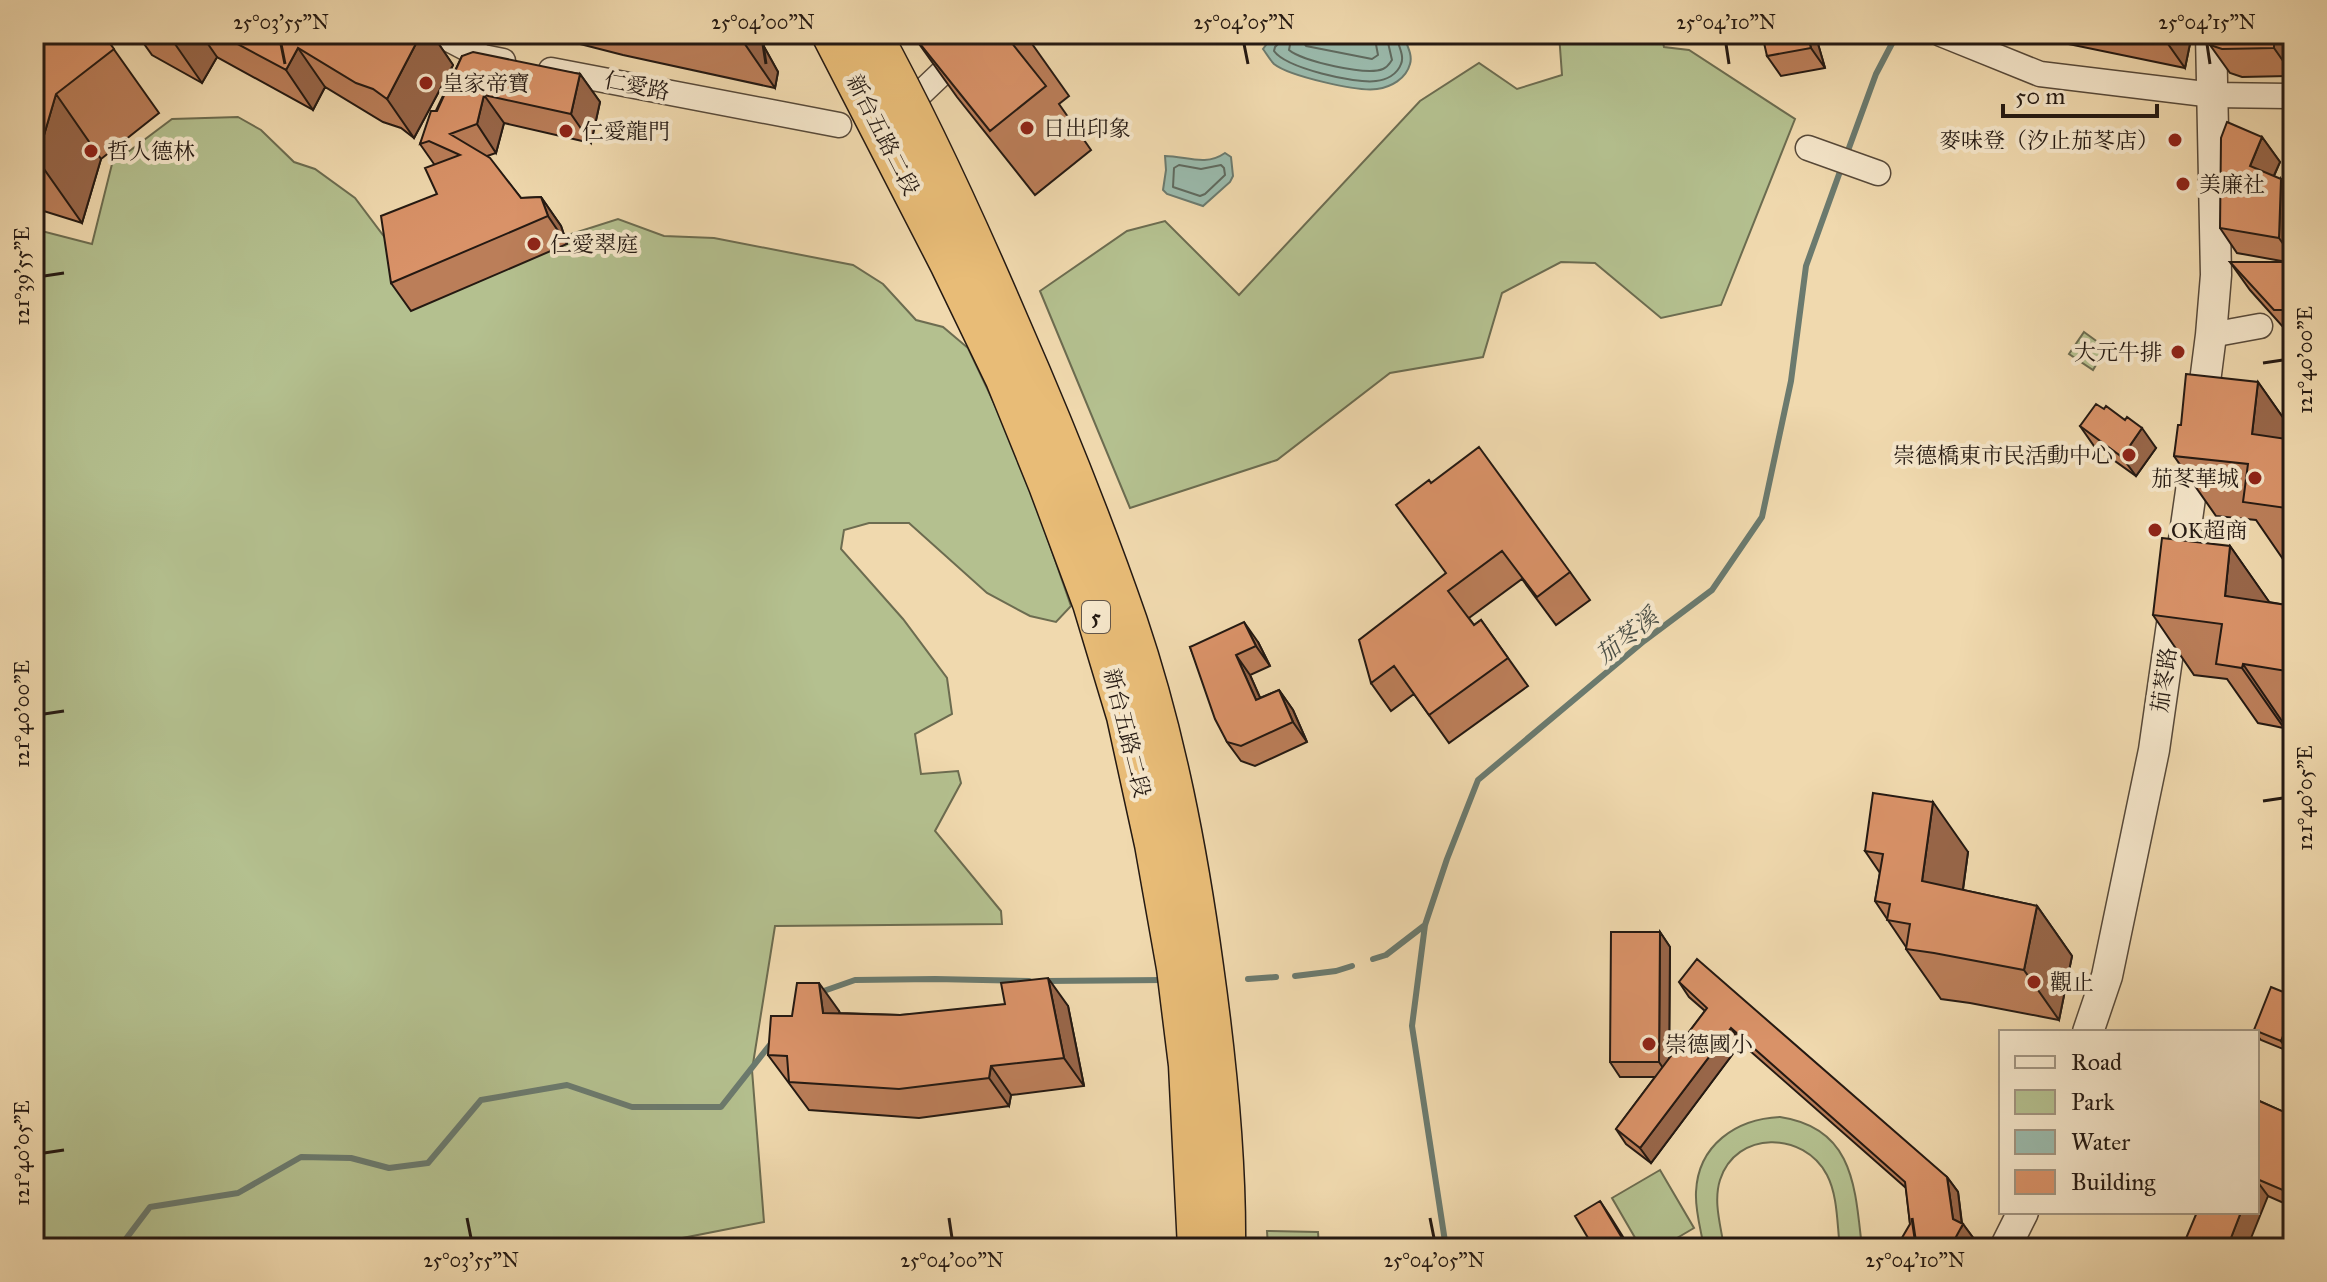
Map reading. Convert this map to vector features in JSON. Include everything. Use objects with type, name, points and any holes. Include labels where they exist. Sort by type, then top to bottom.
[{"type":"main road","name":"新台五路二段","points":[[831,34],[1005,379],[1092,603],[1126,716],[1154,844],[1176,968],[1188,1065],[1197,1248]]},
{"type":"main road","name":"新台五路二段","points":[[872,34],[893,71],[979,253],[1071,468],[1128,624],[1168,765],[1191,878],[1217,1064],[1226,1248]]},
{"type":"street","name":"仁愛路","points":[[439,34],[483,57],[839,125]]},
{"type":"street","points":[[922,92],[983,34]]},
{"type":"street","points":[[1941,34],[2040,74],[2213,95],[2293,96]]},
{"type":"street","name":"茄苳路","points":[[2089,1030],[2107,976],[2154,750],[2211,335],[2216,275],[2211,34]]},
{"type":"street","points":[[1808,148],[1878,173]]},
{"type":"street","points":[[2211,335],[2260,326]]},
{"type":"street","points":[[2005,1248],[2022,1214]]},
{"type":"green space","points":[[1559,34],[1661,34],[1664,47],[1689,50],[1795,119],[1721,305],[1661,318],[1595,263],[1561,262],[1502,293],[1483,357],[1390,373],[1277,460],[1130,508],[1040,291],[1127,231],[1165,221],[1239,295],[1420,101],[1479,63],[1517,89],[1562,75]]},
{"type":"green space","points":[[238,117],[261,130],[294,162],[315,169],[355,198],[404,263],[567,244],[565,236],[618,219],[664,236],[714,238],[853,265],[883,284],[916,320],[943,327],[968,348],[1019,456],[1071,606],[1056,622],[1030,616],[987,593],[909,523],[869,523],[844,530],[841,549],[903,619],[947,678],[952,714],[915,734],[921,774],[958,771],[961,783],[935,831],[1001,911],[1002,924],[775,926],[752,1070],[764,1222],[652,1244],[650,1248],[34,1248],[34,229],[92,244],[112,164],[172,119]]},
{"type":"green space","points":[[2084,332],[2106,348],[2093,370],[2069,354]]},
{"type":"green space","points":[[1780,1117],[1804,1123],[1837,1147],[1846,1164],[1857,1203],[1862,1248],[1840,1248],[1833,1192],[1827,1175],[1816,1161],[1803,1150],[1771,1142],[1740,1152],[1728,1164],[1720,1180],[1717,1197],[1724,1248],[1704,1248],[1696,1192],[1704,1161],[1712,1148],[1735,1129]]},
{"type":"green space","points":[[1660,1170],[1694,1228],[1660,1248],[1641,1248],[1612,1198]]},
{"type":"green space","points":[[1267,1231],[1318,1232],[1319,1248],[1268,1248]]},
{"type":"water","points":[[1280,34],[1403,34],[1411,60],[1401,78],[1382,88],[1355,88],[1324,82],[1282,69],[1273,62],[1263,49]]},
{"type":"water","points":[[1225,153],[1231,157],[1233,176],[1203,206],[1163,190],[1165,156],[1203,160]]},
{"type":"building","points":[[47,34],[103,34],[114,49],[56,94],[37,159],[34,158],[34,95],[41,97],[34,89],[34,44]]},
{"type":"building","points":[[157,34],[180,34],[175,44]]},
{"type":"building","points":[[219,34],[421,34],[387,99],[298,48],[286,70]]},
{"type":"building","points":[[912,34],[1021,34],[1011,42],[1046,86],[990,131]]},
{"type":"building","points":[[1762,34],[1807,34],[1811,48],[1767,56]]},
{"type":"building","points":[[2209,34],[2274,34],[2274,48],[2222,49],[2210,45]]},
{"type":"building","points":[[473,52],[580,74],[571,114],[484,95],[477,124],[450,134],[490,158],[521,198],[541,197],[548,216],[391,283],[381,216],[437,194],[425,168],[460,155],[429,141],[420,144],[431,111],[437,111],[462,56]]},
{"type":"building","points":[[2227,122],[2262,137],[2250,166],[2281,179],[2279,238],[2220,228],[2221,138]]},
{"type":"building","points":[[2230,262],[2293,262],[2293,310],[2274,310]]},
{"type":"building","points":[[2186,374],[2258,382],[2252,434],[2293,440],[2293,509],[2243,502],[2248,464],[2174,456],[2178,425],[2181,425]]},
{"type":"building","points":[[2096,404],[2104,409],[2106,406],[2142,428],[2122,457],[2080,426]]},
{"type":"building","points":[[1479,447],[1570,572],[1537,597],[1502,551],[1448,591],[1474,625],[1481,620],[1508,658],[1429,715],[1394,666],[1371,683],[1359,640],[1446,573],[1396,505]]},
{"type":"building","points":[[2162,538],[2230,546],[2225,596],[2293,606],[2292,672],[2243,664],[2242,668],[2216,664],[2222,624],[2153,615]]},
{"type":"building","points":[[1244,622],[1256,646],[1236,655],[1256,700],[1279,690],[1293,722],[1241,746],[1227,742],[1215,719],[1190,647]]},
{"type":"building","points":[[1873,793],[1933,802],[1922,881],[2037,906],[2024,970],[1906,949],[1910,924],[1887,920],[1890,904],[1875,901],[1883,854],[1865,851]]},
{"type":"building","points":[[1611,932],[1660,932],[1659,1062],[1610,1062]]},
{"type":"building","points":[[1697,959],[1947,1177],[1953,1219],[1963,1224],[1950,1248],[1896,1248],[1910,1224],[1905,1182],[1731,1028],[1640,1148],[1616,1129],[1707,1008],[1679,982]]},
{"type":"building","points":[[1048,978],[1064,1058],[991,1066],[989,1078],[899,1089],[789,1082],[787,1056],[768,1055],[771,1016],[792,1016],[797,983],[819,983],[823,1013],[900,1015],[1005,1004],[1001,983]]},
{"type":"building","points":[[2271,987],[2293,996],[2293,1011],[2281,1041],[2254,1030]]},
{"type":"building","points":[[2259,1101],[2293,1116],[2293,1172],[2285,1191],[2259,1180]]},
{"type":"building","points":[[1600,1201],[1628,1248],[1594,1248],[1575,1216]]},
{"type":"building","points":[[2196,1214],[2240,1214],[2227,1248],[2182,1248]]},
{"type":"waterway","name":"茄苳溪","points":[[1846,156],[1876,74],[1897,34]]},
{"type":"waterway","name":"茄苳溪","points":[[1446,1248],[1412,1026],[1425,925],[1447,859],[1478,780],[1644,641],[1712,590],[1762,517],[1791,381],[1806,266],[1842,166]]},
{"type":"waterway","points":[[1373,959],[1386,955],[1425,925]]},
{"type":"waterway","points":[[1295,976],[1352,966]]},
{"type":"waterway","points":[[1248,979],[1276,977]]},
{"type":"waterway","points":[[818,993],[855,980],[1029,981]]},
{"type":"waterway","points":[[1044,981],[1165,980]]},
{"type":"waterway","points":[[119,1248],[150,1207],[238,1193],[301,1157],[351,1158],[389,1168],[428,1163],[481,1100],[567,1085],[632,1107],[721,1107],[773,1041]]},
{"type":"place","name":"皇家帝寶","points":[[426,83]]},
{"type":"place","name":"日出印象","points":[[1027,128]]},
{"type":"place","name":"仁愛龍門","points":[[566,131]]},
{"type":"place","name":"麥味登（汐止茄苳店）","points":[[2175,140]]},
{"type":"place","name":"哲人德林","points":[[91,151]]},
{"type":"place","name":"美廉社","points":[[2183,184]]},
{"type":"place","name":"仁愛翠庭","points":[[534,244]]},
{"type":"place","name":"大元牛排","points":[[2178,352]]},
{"type":"place","name":"崇德橋東市民活動中心","points":[[2129,455]]},
{"type":"place","name":"茄苳華城","points":[[2255,478]]},
{"type":"place","name":"OK超商","points":[[2155,530]]},
{"type":"place","name":"觀止","points":[[2034,982]]},
{"type":"place","name":"崇德國小","points":[[1649,1044]]}]
